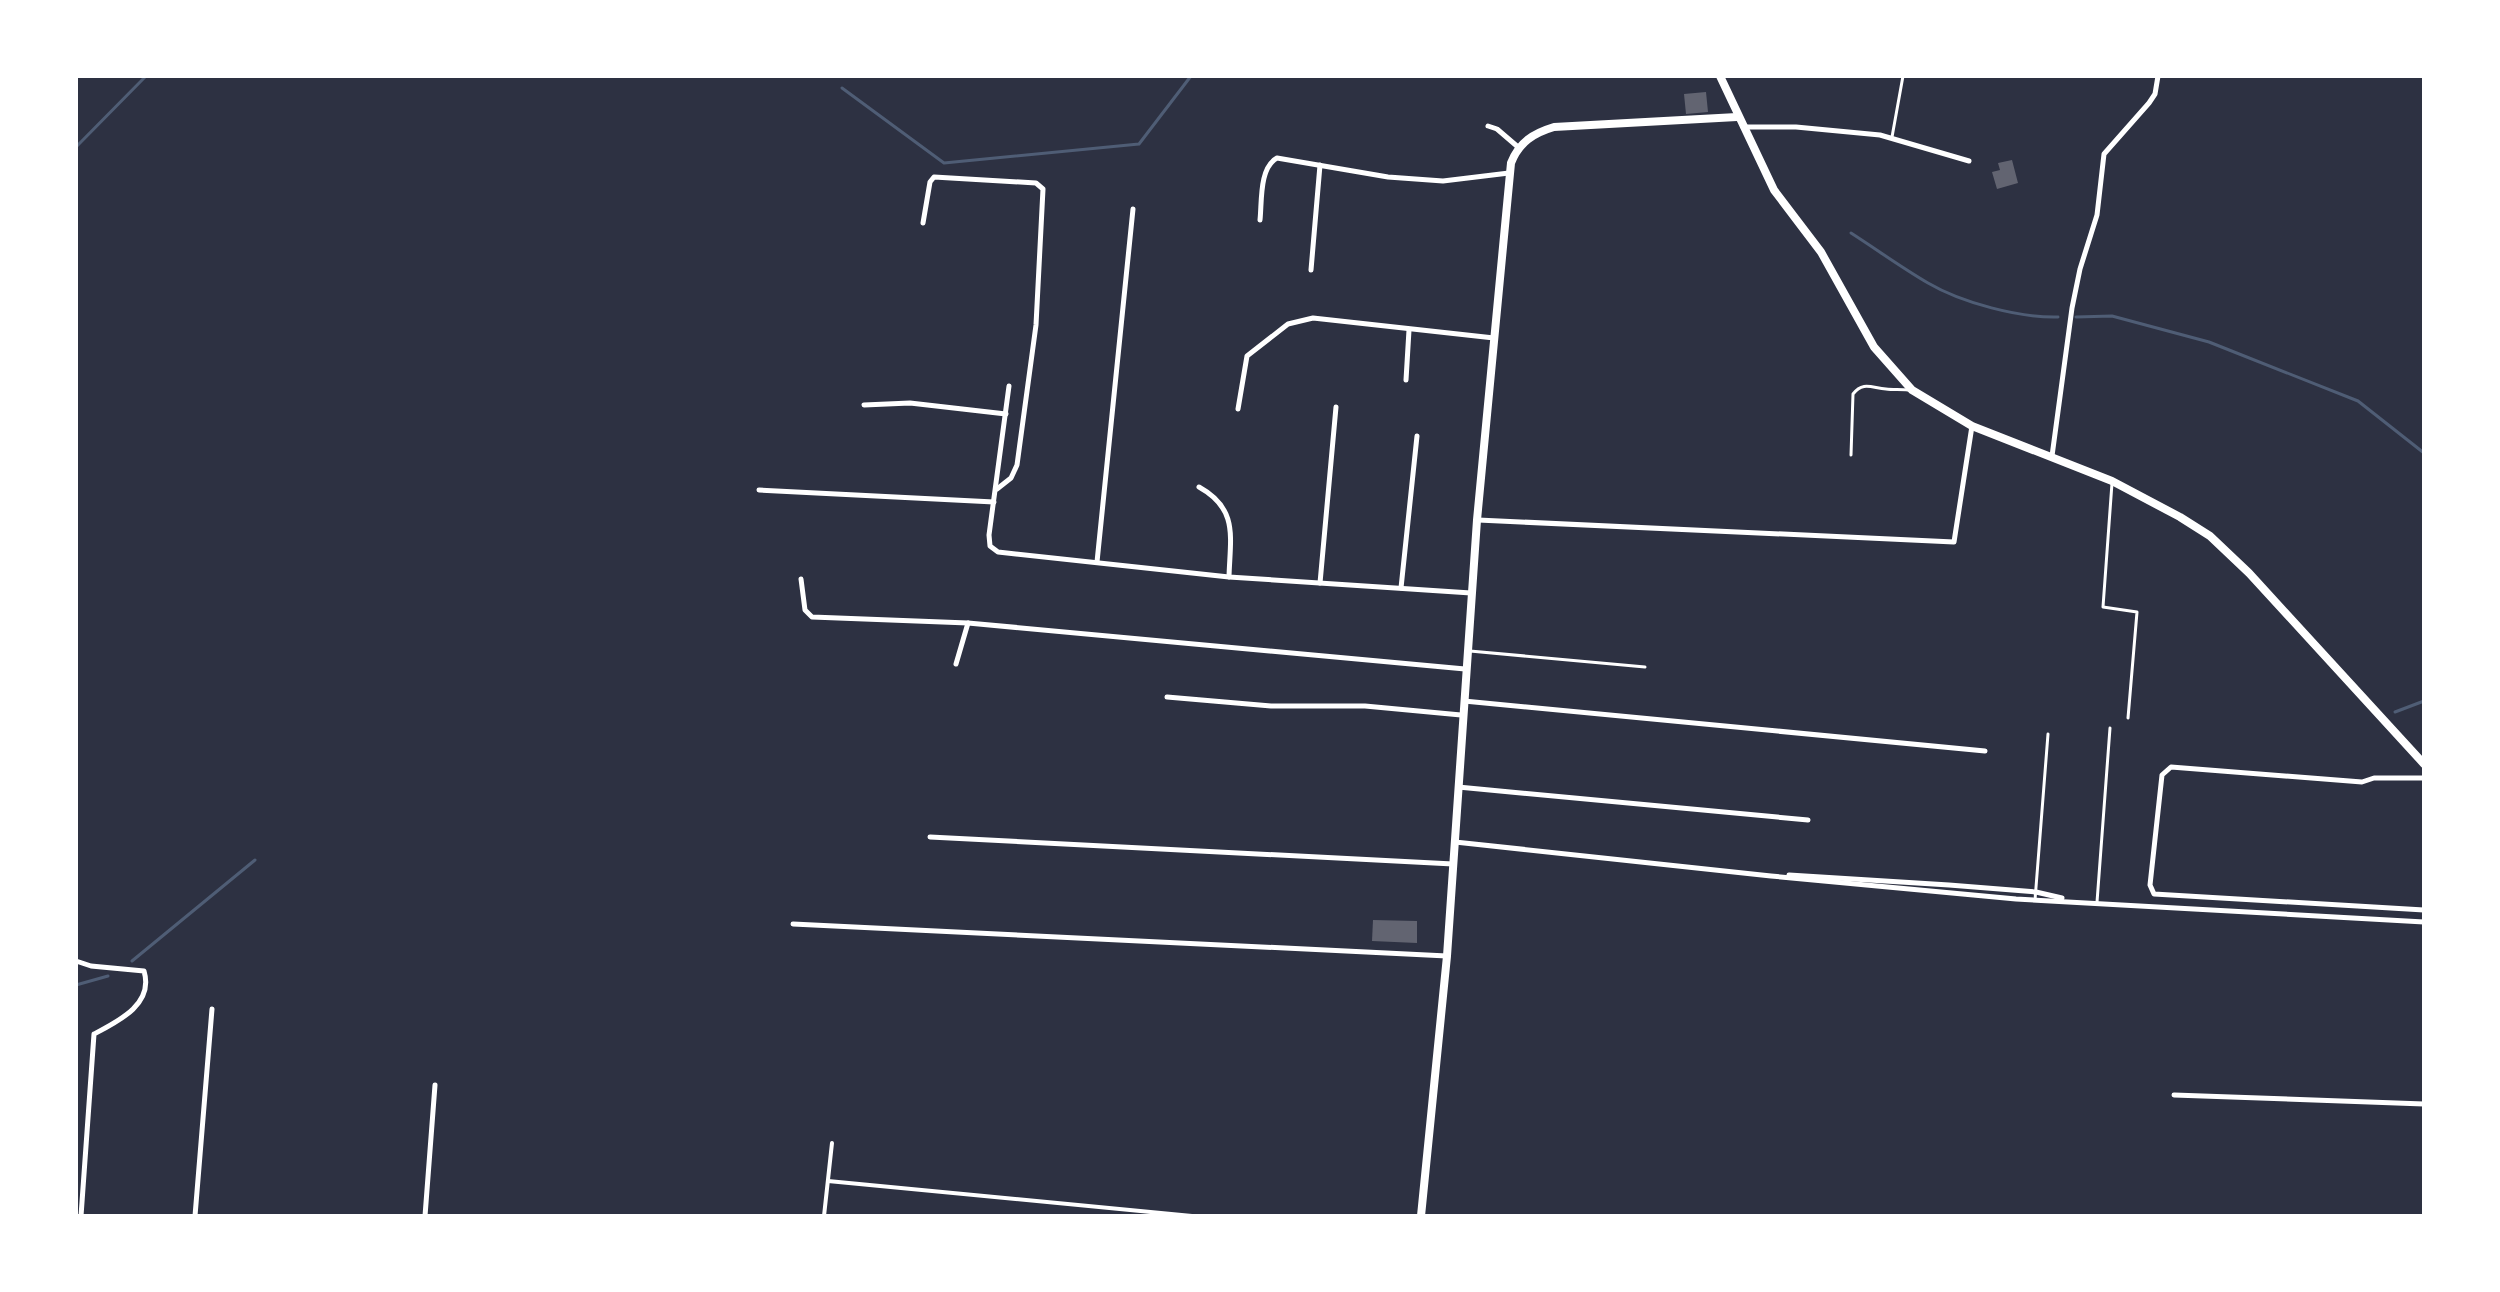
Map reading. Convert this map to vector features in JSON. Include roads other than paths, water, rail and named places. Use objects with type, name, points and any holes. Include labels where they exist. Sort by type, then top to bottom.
[{"type":"main road","points":[[1720,76],[1774,190],[1821,252],[1874,347],[1912,390],[1972,426],[2112,481],[2180,517],[2224,548],[2424,764]]},
{"type":"main road","points":[[1421,1216],[1447,956],[1466,651],[1509,173],[1518,147],[1534,134],[1568,125],[1737,117]]},
{"type":"street","points":[[2052,456],[2072,308],[2097,215],[2104,154],[2149,103],[2155,94],[2158,76]]},
{"type":"street","points":[[1488,126],[1497,129],[1518,147]]},
{"type":"street","points":[[1743,127],[1816,129],[1892,137],[1969,161]]},
{"type":"street","points":[[1260,220],[1266,171],[1277,158],[1388,177],[1443,181],[1509,173]]},
{"type":"street","points":[[1311,270],[1320,165]]},
{"type":"street","points":[[923,223],[930,182],[934,177],[1036,183],[1043,189],[1036,325],[1017,465],[1011,478],[996,490]]},
{"type":"street","points":[[1097,562],[1133,209]]},
{"type":"street","points":[[1238,409],[1247,356],[1288,324],[1299,320],[1329,318],[1494,338]]},
{"type":"street","points":[[1406,380],[1409,330]]},
{"type":"street","points":[[1009,386],[988,541],[998,552],[1229,577],[1471,593]]},
{"type":"street","points":[[864,405],[910,403],[1006,414]]},
{"type":"street","points":[[1320,583],[1336,407]]},
{"type":"street","points":[[1477,520],[1954,542],[1972,426]]},
{"type":"street","points":[[1401,588],[1417,436]]},
{"type":"street","points":[[1199,487],[1226,508],[1230,525],[1229,577]]},
{"type":"street","points":[[759,490],[994,502]]},
{"type":"street","points":[[801,579],[805,610],[812,617],[968,623],[1465,669]]},
{"type":"street","points":[[956,664],[968,623]]},
{"type":"street","points":[[1167,697],[1271,706],[1365,706],[1461,715]]},
{"type":"street","points":[[1463,701],[1985,751]]},
{"type":"street","points":[[2424,778],[2374,778],[2362,782],[2171,767],[2162,775],[2151,890],[2154,894],[2424,910]]},
{"type":"street","points":[[1458,787],[1808,820]]},
{"type":"street","points":[[930,837],[1453,864]]},
{"type":"street","points":[[1455,842],[1974,895],[2424,922]]},
{"type":"street","points":[[1771,876],[1811,875],[1919,882],[2036,892],[2074,900]]},
{"type":"street","points":[[1919,882],[1919,890]]},
{"type":"street","points":[[1974,895],[1975,887]]},
{"type":"street","points":[[2262,913],[2263,900]]},
{"type":"street","points":[[793,924],[1447,956]]},
{"type":"street","points":[[76,961],[91,966],[144,971],[148,984],[142,999],[121,1020],[94,1034],[81,1216]]},
{"type":"street","points":[[195,1216],[212,1009]]},
{"type":"street","points":[[425,1216],[435,1085]]},
{"type":"street","points":[[2174,1095],[2424,1104]]},
{"type":"street","points":[[824,1216],[832,1143]]},
{"type":"street","points":[[828,1181],[1192,1216]]},
{"type":"lane","points":[[1892,137],[1903,76]]},
{"type":"lane","points":[[1851,455],[1853,394],[1857,388],[1866,385],[1912,390]]},
{"type":"lane","points":[[2112,481],[2103,607],[2137,612],[2128,718]]},
{"type":"lane","points":[[1466,651],[1645,667]]},
{"type":"lane","points":[[2097,902],[2110,728]]},
{"type":"lane","points":[[2035,900],[2048,734]]},
{"type":"waterway","points":[[76,147],[146,76]]},
{"type":"waterway","points":[[842,88],[944,163],[1139,144],[1191,76]]},
{"type":"waterway","points":[[1851,233],[1918,277],[1957,297],[2009,312],[2058,317]]},
{"type":"waterway","points":[[2076,317],[2112,316],[2209,342],[2358,401],[2424,453]]},
{"type":"waterway","points":[[2395,712],[2424,701]]},
{"type":"waterway","points":[[132,961],[255,860]]},
{"type":"waterway","points":[[76,985],[108,976]]}]
